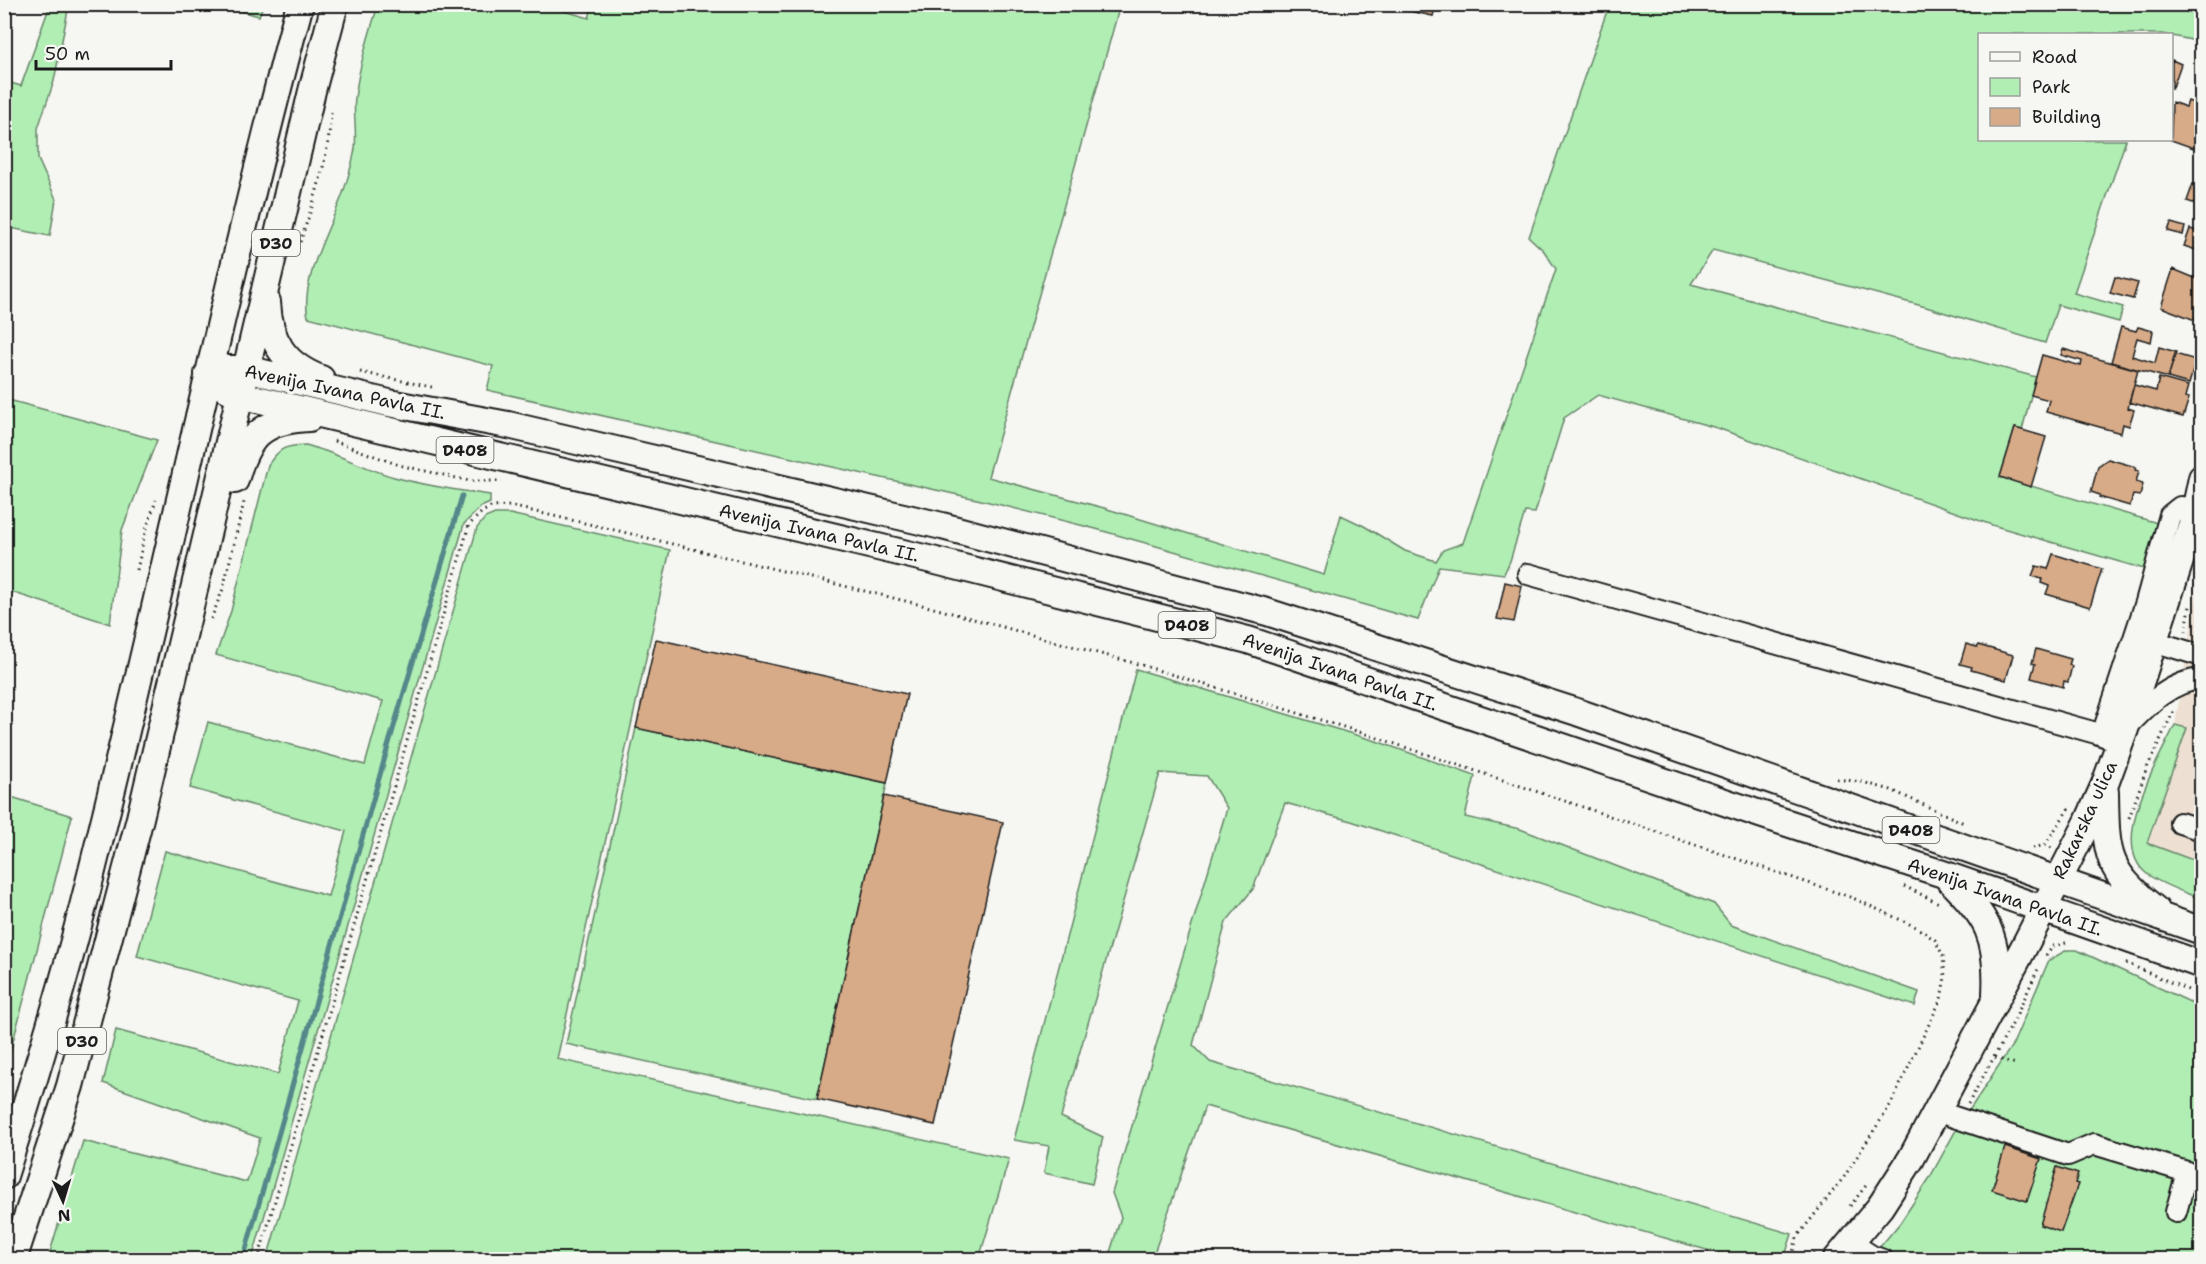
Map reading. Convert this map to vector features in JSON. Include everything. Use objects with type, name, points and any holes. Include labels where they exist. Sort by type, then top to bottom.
[{"type":"main road","name":"D30","points":[[4,1176],[78,927],[169,553],[208,374],[274,100],[300,4]]},
{"type":"main road","name":"D30","points":[[13,1260],[70,1086],[140,818],[335,4]]},
{"type":"main road","points":[[266,285],[270,331],[277,346],[294,364],[311,375],[359,388],[389,403]]},
{"type":"main road","name":"Avenija Ivana Pavla II.","points":[[208,374],[227,369],[246,369],[389,403],[508,425],[942,526],[1267,612],[1577,712],[2202,931]]},
{"type":"main road","name":"Avenija Ivana Pavla II.","points":[[208,374],[219,385],[240,395],[330,429],[928,559],[1248,640],[1943,874],[2202,965]]},
{"type":"main road","points":[[213,513],[230,495],[248,446],[263,428],[281,421],[330,429]]},
{"type":"main road","name":"Rakarska ulica","points":[[1834,1251],[1880,1207],[1911,1159],[2058,881],[2105,784],[2116,736],[2153,641],[2196,509],[2202,478]]},
{"type":"main road","points":[[2105,784],[2108,850],[2112,864],[2131,888],[2168,920]]},
{"type":"main road","points":[[1943,874],[1962,892],[1988,926],[1996,958],[1996,999]]},
{"type":"lane","points":[[2116,736],[2146,602],[2170,515],[2180,507],[2196,509]]},
{"type":"lane","points":[[1528,574],[2116,736]]},
{"type":"lane","points":[[2153,641],[2202,656]]},
{"type":"lane","points":[[2116,736],[2166,691],[2185,682],[2202,679]]},
{"type":"lane","points":[[2180,823],[2202,830]]},
{"type":"lane","points":[[1936,1111],[2068,1155],[2094,1144],[2187,1172],[2176,1212]]},
{"type":"lane","points":[[1834,1251],[1872,1256],[1883,1260]]},
{"type":"path","points":[[298,249],[327,150],[331,103]]},
{"type":"path","points":[[353,371],[443,389]]},
{"type":"path","points":[[330,429],[399,465],[470,481],[511,483]]},
{"type":"path","points":[[258,1260],[469,525],[482,512],[491,507],[510,506],[930,607],[1141,665],[1363,733],[1853,898],[1916,927],[1935,940],[1943,956],[1945,977],[1941,999],[1892,1104],[1844,1177],[1797,1237],[1791,1260]]},
{"type":"path","points":[[1833,778],[1862,782],[1891,790],[1970,826]]},
{"type":"path","points":[[2032,849],[2045,845],[2052,848]]},
{"type":"path","points":[[1895,882],[1944,905]]},
{"type":"path","points":[[2053,946],[2073,942]]},
{"type":"path","points":[[2119,960],[2202,996]]},
{"type":"path","points":[[1995,1058],[2016,1064]]},
{"type":"path","points":[[1844,1215],[1871,1179]]},
{"type":"path","points":[[1810,1260],[1834,1251]]},
{"type":"shaded area","points":[[2201,566],[2201,863],[2147,843],[2187,729],[2175,725]]},
{"type":"green space","points":[[263,4],[259,16],[218,5]]},
{"type":"green space","points":[[593,4],[1120,5],[988,477],[1104,508],[1324,575],[1341,515],[1405,551],[1436,561],[1443,550],[1463,543],[1556,269],[1544,251],[1529,237],[1609,5],[2188,4],[2201,6],[2201,42],[2173,36],[2173,33],[1978,33],[1978,141],[2126,141],[2074,293],[2123,307],[2119,322],[2058,305],[2045,343],[1926,307],[1713,250],[1691,284],[2036,377],[2022,430],[2015,428],[2000,477],[2161,524],[2151,571],[1992,525],[1717,428],[1598,395],[1564,418],[1535,513],[1525,512],[1504,574],[1439,566],[1418,620],[1096,529],[981,500],[487,390],[493,366],[308,317],[308,288],[312,272],[342,196],[353,160],[357,86],[378,5],[544,5],[589,18]]},
{"type":"green space","points":[[50,5],[69,5],[54,81],[38,128],[38,159],[56,199],[50,236],[5,227],[4,81],[21,86]]},
{"type":"green space","points":[[5,399],[157,440],[122,530],[110,624],[5,590]]},
{"type":"green space","points":[[306,445],[394,477],[490,495],[490,503],[481,507],[464,524],[252,1259],[48,1259],[83,1141],[247,1182],[260,1138],[103,1083],[116,1030],[278,1074],[298,1001],[137,956],[165,851],[328,896],[346,831],[190,788],[208,722],[365,765],[383,701],[216,655],[231,611],[268,465],[276,454],[284,449]]},
{"type":"green space","points":[[495,514],[510,514],[670,550],[557,1059],[1009,1159],[979,1259],[267,1259],[477,528],[485,518]]},
{"type":"green space","points":[[1136,669],[1376,741],[1475,776],[1465,817],[1520,829],[1714,904],[1731,925],[1919,992],[1915,1006],[1351,821],[1285,803],[1253,889],[1226,922],[1193,1045],[1210,1062],[1792,1234],[1784,1259],[1738,1259],[1205,1106],[1152,1259],[1108,1259],[1121,1217],[1112,1193],[1227,808],[1207,776],[1160,773],[1061,1117],[1103,1137],[1092,1184],[1044,1173],[1049,1146],[1014,1140]]},
{"type":"green space","points":[[2175,725],[2187,728],[2147,843],[2201,863],[2201,899],[2166,885],[2147,874],[2136,860],[2132,842],[2134,822],[2140,801]]},
{"type":"green space","points":[[636,728],[887,783],[817,1099],[566,1044]]},
{"type":"green space","points":[[4,795],[72,816],[5,1072]]},
{"type":"green space","points":[[2067,950],[2077,950],[2201,1007],[2201,1259],[1869,1260],[1900,1223],[1929,1179],[1955,1132],[2013,1044],[2049,960]]},
{"type":"building","points":[[1392,4],[1436,4],[1433,16],[1400,9],[1401,6]]},
{"type":"building","points":[[2173,60],[2181,64],[2173,87]]},
{"type":"building","points":[[2188,101],[2202,106],[2202,151],[2173,141],[2173,102],[2186,107]]},
{"type":"building","points":[[2193,184],[2202,187],[2202,206],[2187,201]]},
{"type":"building","points":[[2171,223],[2185,227],[2183,235],[2168,231]]},
{"type":"building","points":[[2190,229],[2201,232],[2196,250],[2184,246]]},
{"type":"building","points":[[2173,269],[2202,281],[2202,318],[2196,316],[2195,320],[2161,307]]},
{"type":"building","points":[[2115,277],[2138,283],[2133,299],[2110,293]]},
{"type":"building","points":[[2121,327],[2136,331],[2138,327],[2153,331],[2151,342],[2137,338],[2132,356],[2155,363],[2159,347],[2176,352],[2168,378],[2111,362]]},
{"type":"building","points":[[2063,349],[2138,370],[2128,408],[2134,410],[2129,426],[2123,424],[2121,433],[2046,412],[2049,400],[2031,395],[2042,355],[2081,366],[2082,361],[2061,355]]},
{"type":"building","points":[[2175,354],[2196,360],[2189,384],[2168,378]]},
{"type":"building","points":[[2159,378],[2188,386],[2185,397],[2189,398],[2183,417],[2129,402],[2134,385],[2156,391]]},
{"type":"building","points":[[2015,428],[2046,437],[2031,487],[2000,477]]},
{"type":"building","points":[[2108,459],[2136,467],[2135,470],[2139,471],[2136,482],[2143,484],[2140,496],[2133,495],[2130,506],[2099,497],[2100,495],[2091,492],[2098,466]]},
{"type":"building","points":[[2053,554],[2102,569],[2090,607],[2046,594],[2049,586],[2041,583],[2042,579],[2032,576],[2036,566],[2048,569]]},
{"type":"building","points":[[1505,582],[1522,586],[1514,622],[1497,619]]},
{"type":"building","points":[[656,639],[907,694],[887,783],[636,728]]},
{"type":"building","points":[[1966,644],[2013,655],[2006,680],[1971,670],[1972,667],[1960,664]]},
{"type":"building","points":[[2036,649],[2071,659],[2069,665],[2072,666],[2068,682],[2064,681],[2063,687],[2031,678]]},
{"type":"building","points":[[884,796],[1003,822],[935,1125],[817,1099]]},
{"type":"building","points":[[2005,1147],[2041,1159],[2027,1201],[1992,1190]]},
{"type":"building","points":[[2057,1167],[2078,1174],[2075,1183],[2078,1184],[2061,1232],[2040,1225]]},
{"type":"building","points":[[2028,1254],[2045,1260],[2026,1260]]},
{"type":"waterway","points":[[243,1260],[387,750],[462,496]]}]
